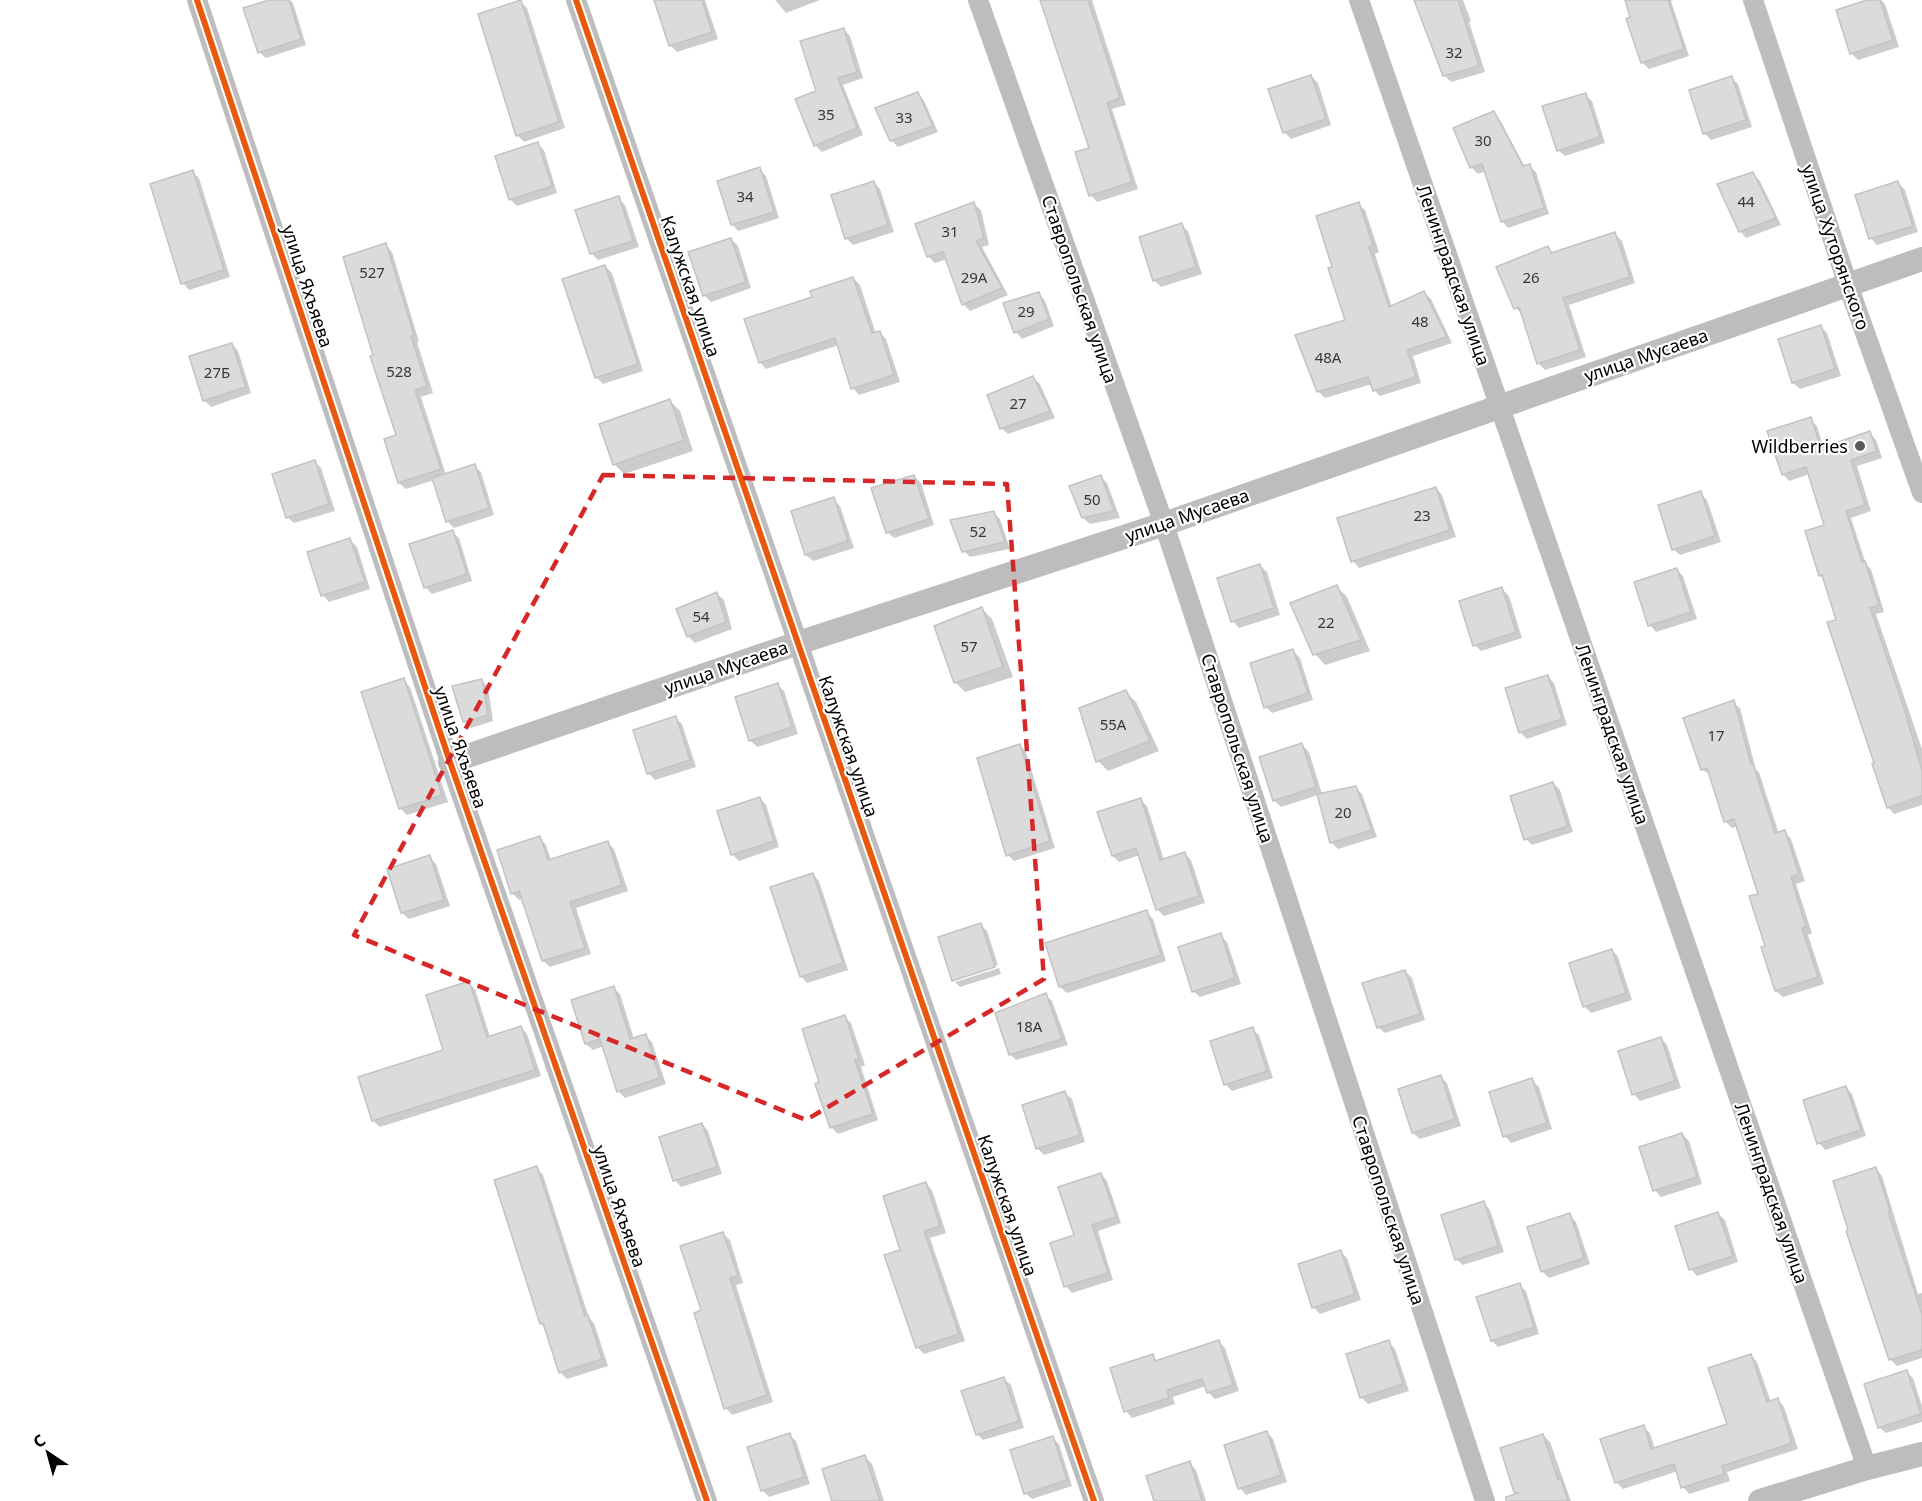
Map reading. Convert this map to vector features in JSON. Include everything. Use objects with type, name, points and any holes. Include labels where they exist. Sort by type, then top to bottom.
[{"type":"street","name":"улица Яхъяева","points":[[197,0],[450,762],[707,1501]]},
{"type":"street","name":"Калужская улица","points":[[576,0],[1094,1501]]},
{"type":"street","name":"Ставропольская улица","points":[[978,0],[1164,524],[1485,1501]]},
{"type":"street","name":"Ленинградская улица","points":[[1359,0],[1867,1468]]},
{"type":"street","name":"улица Хуторянского","points":[[1753,0],[1848,285],[1922,493]]},
{"type":"street","name":"улица Мусаева","points":[[450,762],[798,643],[1164,524],[1922,259]]},
{"type":"street","points":[[1760,1501],[1867,1468],[1922,1454]]},
{"type":"highlighted area","points":[[603,475],[1007,484],[1044,979],[806,1120],[354,935]]},
{"type":"building","points":[[269,0],[289,0],[301,39],[258,53],[243,8]]},
{"type":"building","points":[[521,0],[559,122],[516,136],[478,14]]},
{"type":"building","points":[[654,0],[702,0],[712,32],[669,46]]},
{"type":"building","points":[[1040,0],[1088,0],[1120,98],[1107,103],[1132,182],[1089,196],[1075,152],[1089,148]]},
{"type":"building","points":[[1414,0],[1458,0],[1479,66],[1443,76]]},
{"type":"building","points":[[1625,0],[1668,0],[1684,49],[1641,63],[1626,19],[1630,17]]},
{"type":"building","points":[[1867,0],[1880,0],[1893,40],[1850,54],[1836,10]]},
{"type":"building","points":[[844,28],[857,72],[838,78],[857,128],[814,146],[795,99],[816,91],[800,41]]},
{"type":"building","points":[[1311,75],[1326,119],[1283,133],[1268,89]]},
{"type":"building","points":[[1732,76],[1746,120],[1703,134],[1689,90]]},
{"type":"building","points":[[918,92],[933,126],[890,141],[875,108]]},
{"type":"building","points":[[1586,93],[1600,137],[1557,151],[1542,106]]},
{"type":"building","points":[[1494,111],[1523,166],[1530,164],[1544,208],[1501,222],[1482,164],[1470,168],[1453,128]]},
{"type":"building","points":[[538,142],[552,186],[509,200],[495,156]]},
{"type":"building","points":[[760,167],[774,212],[731,225],[717,181]]},
{"type":"building","points":[[193,170],[224,270],[181,284],[150,184]]},
{"type":"building","points":[[1753,172],[1776,218],[1739,232],[1717,184]]},
{"type":"building","points":[[874,181],[888,225],[845,239],[831,195]]},
{"type":"building","points":[[1898,181],[1913,226],[1869,239],[1855,195]]},
{"type":"building","points":[[619,196],[633,241],[590,254],[575,210]]},
{"type":"building","points":[[974,202],[984,238],[976,241],[1002,288],[962,305],[943,252],[927,257],[915,224]]},
{"type":"building","points":[[1359,202],[1373,246],[1369,247],[1389,307],[1424,291],[1447,337],[1407,350],[1416,377],[1373,391],[1368,377],[1317,392],[1295,335],[1345,320],[1328,268],[1332,267],[1316,216]]},
{"type":"building","points":[[1182,223],[1196,267],[1153,281],[1139,237]]},
{"type":"building","points":[[1615,232],[1630,277],[1563,298],[1580,350],[1537,364],[1519,307],[1514,309],[1496,267],[1548,246],[1551,253]]},
{"type":"building","points":[[731,238],[746,282],[703,296],[688,252]]},
{"type":"building","points":[[386,243],[427,386],[415,390],[441,469],[398,483],[384,439],[396,435],[370,356],[373,355],[343,257]]},
{"type":"building","points":[[605,265],[638,364],[595,378],[562,279]]},
{"type":"building","points":[[853,277],[872,333],[880,331],[894,375],[851,389],[835,338],[759,363],[744,319],[812,297],[810,291]]},
{"type":"building","points":[[1039,292],[1049,319],[1014,333],[1003,303]]},
{"type":"building","points":[[1821,325],[1835,369],[1792,383],[1778,339]]},
{"type":"building","points":[[232,343],[246,387],[203,401],[189,356]]},
{"type":"building","points":[[1033,376],[1050,411],[1000,429],[987,395]]},
{"type":"building","points":[[670,399],[684,440],[613,465],[599,424]]},
{"type":"building","points":[[1811,417],[1821,448],[1870,431],[1877,451],[1851,460],[1865,505],[1846,511],[1879,605],[1870,608],[1922,770],[1922,796],[1887,808],[1827,622],[1836,620],[1805,531],[1824,525],[1806,467],[1782,475],[1767,431]]},
{"type":"building","points":[[315,460],[329,504],[286,518],[272,474]]},
{"type":"building","points":[[475,464],[489,508],[446,522],[432,478]]},
{"type":"building","points":[[914,475],[929,519],[886,533],[871,488]]},
{"type":"building","points":[[1101,475],[1114,511],[1082,518],[1069,486]]},
{"type":"building","points":[[1436,487],[1450,530],[1351,562],[1337,518]]},
{"type":"building","points":[[1701,491],[1715,536],[1672,550],[1658,505]]},
{"type":"building","points":[[834,497],[848,541],[805,555],[791,511]]},
{"type":"building","points":[[994,511],[1005,542],[962,552],[950,520]]},
{"type":"building","points":[[453,530],[467,574],[424,588],[409,544]]},
{"type":"building","points":[[350,538],[365,582],[321,596],[307,552]]},
{"type":"building","points":[[1260,564],[1274,608],[1231,622],[1217,578]]},
{"type":"building","points":[[1677,568],[1691,612],[1648,626],[1634,582]]},
{"type":"building","points":[[1337,585],[1361,640],[1313,655],[1290,603]]},
{"type":"building","points":[[1502,587],[1516,632],[1473,646],[1459,601]]},
{"type":"building","points":[[717,592],[726,622],[687,637],[676,609]]},
{"type":"building","points":[[982,607],[1003,667],[954,683],[934,626]]},
{"type":"building","points":[[1293,649],[1308,693],[1264,708],[1250,663]]},
{"type":"building","points":[[1548,675],[1562,719],[1519,733],[1505,688]]},
{"type":"building","points":[[404,678],[442,795],[399,809],[361,692]]},
{"type":"building","points":[[482,679],[488,715],[463,722],[452,686]]},
{"type":"building","points":[[778,683],[792,727],[749,741],[735,697]]},
{"type":"building","points":[[1126,690],[1150,741],[1096,762],[1079,708]]},
{"type":"building","points":[[1734,700],[1751,764],[1753,764],[1775,833],[1785,830],[1799,874],[1791,877],[1806,927],[1802,928],[1818,977],[1775,991],[1761,947],[1765,946],[1749,896],[1758,894],[1734,819],[1724,822],[1707,768],[1701,770],[1683,718]]},
{"type":"building","points":[[676,716],[690,760],[647,774],[633,730]]},
{"type":"building","points":[[1302,743],[1316,787],[1273,801],[1259,757]]},
{"type":"building","points":[[1020,744],[1050,841],[1006,856],[977,758]]},
{"type":"building","points":[[1553,782],[1568,826],[1524,840],[1510,796]]},
{"type":"building","points":[[1356,786],[1372,830],[1330,843],[1317,794]]},
{"type":"building","points":[[760,797],[774,841],[731,855],[717,811]]},
{"type":"building","points":[[1141,798],[1160,860],[1185,852],[1199,896],[1156,910],[1136,848],[1112,856],[1097,812]]},
{"type":"building","points":[[540,836],[548,860],[608,841],[622,885],[570,902],[585,948],[542,961],[519,891],[511,894],[497,850]]},
{"type":"building","points":[[430,855],[444,900],[401,913],[387,869]]},
{"type":"building","points":[[813,873],[843,963],[800,977],[770,887]]},
{"type":"building","points":[[1147,910],[1161,955],[1059,987],[1045,943]]},
{"type":"building","points":[[981,923],[995,967],[952,981],[938,937]]},
{"type":"building","points":[[1221,933],[1235,978],[1192,992],[1178,947]]},
{"type":"building","points":[[1612,949],[1626,993],[1583,1007],[1569,963]]},
{"type":"building","points":[[1405,970],[1420,1014],[1377,1028],[1362,983]]},
{"type":"building","points":[[469,981],[487,1037],[521,1026],[535,1070],[372,1121],[358,1077],[443,1050],[426,995]]},
{"type":"building","points":[[614,986],[630,1039],[646,1034],[660,1078],[617,1092],[600,1039],[585,1044],[571,1000]]},
{"type":"building","points":[[1046,993],[1062,1039],[1009,1055],[995,1013]]},
{"type":"building","points":[[845,1015],[859,1059],[855,1060],[873,1114],[830,1128],[815,1084],[819,1082],[802,1029]]},
{"type":"building","points":[[1253,1027],[1267,1071],[1224,1085],[1210,1041]]},
{"type":"building","points":[[1661,1037],[1675,1081],[1632,1095],[1618,1051]]},
{"type":"building","points":[[1441,1075],[1455,1119],[1412,1133],[1398,1089]]},
{"type":"building","points":[[1532,1078],[1547,1123],[1503,1137],[1489,1092]]},
{"type":"building","points":[[1846,1086],[1861,1130],[1817,1144],[1803,1100]]},
{"type":"building","points":[[1065,1091],[1080,1135],[1036,1149],[1022,1105]]},
{"type":"building","points":[[702,1123],[717,1167],[673,1181],[659,1137]]},
{"type":"building","points":[[1682,1133],[1697,1177],[1653,1191],[1639,1147]]},
{"type":"building","points":[[537,1166],[585,1316],[588,1315],[602,1359],[559,1373],[543,1323],[540,1324],[494,1180]]},
{"type":"building","points":[[1876,1167],[1890,1211],[1888,1212],[1922,1314],[1922,1350],[1889,1360],[1846,1231],[1848,1230],[1833,1181]]},
{"type":"building","points":[[1101,1173],[1116,1217],[1092,1225],[1108,1273],[1064,1287],[1050,1243],[1074,1235],[1058,1187]]},
{"type":"building","points":[[926,1182],[940,1226],[924,1231],[959,1334],[916,1348],[884,1255],[900,1250],[883,1196]]},
{"type":"building","points":[[1484,1201],[1498,1246],[1455,1260],[1441,1215]]},
{"type":"building","points":[[1718,1212],[1733,1256],[1689,1270],[1675,1226]]},
{"type":"building","points":[[1570,1213],[1584,1258],[1541,1272],[1527,1227]]},
{"type":"building","points":[[723,1232],[738,1276],[730,1278],[767,1395],[724,1409],[694,1313],[701,1310],[680,1246]]},
{"type":"building","points":[[1341,1250],[1355,1294],[1312,1308],[1298,1264]]},
{"type":"building","points":[[1520,1283],[1534,1327],[1491,1341],[1476,1297]]},
{"type":"building","points":[[1219,1340],[1233,1385],[1207,1393],[1202,1379],[1167,1390],[1169,1398],[1124,1412],[1110,1368],[1153,1354],[1155,1361]]},
{"type":"building","points":[[1389,1340],[1403,1384],[1360,1398],[1346,1354]]},
{"type":"building","points":[[1751,1354],[1767,1402],[1778,1398],[1792,1443],[1722,1466],[1724,1474],[1681,1488],[1674,1464],[1615,1483],[1600,1439],[1644,1425],[1651,1449],[1727,1424],[1708,1368]]},
{"type":"building","points":[[1907,1370],[1921,1414],[1878,1428],[1864,1384]]},
{"type":"building","points":[[1004,1377],[1019,1421],[976,1435],[961,1391]]},
{"type":"building","points":[[1267,1431],[1281,1475],[1238,1489],[1224,1445]]},
{"type":"building","points":[[790,1433],[804,1477],[761,1491],[747,1447]]},
{"type":"building","points":[[1543,1434],[1558,1480],[1561,1479],[1568,1501],[1506,1501],[1506,1497],[1518,1493],[1514,1492],[1500,1448]]},
{"type":"building","points":[[1053,1436],[1067,1480],[1024,1494],[1010,1450]]},
{"type":"building","points":[[865,1455],[880,1501],[832,1501],[822,1469]]},
{"type":"building","points":[[1190,1461],[1202,1501],[1154,1501],[1146,1476]]},
{"type":"cycle path","points":[[197,0],[450,762],[707,1501]]},
{"type":"cycle path","points":[[576,0],[1094,1501]]},
{"type":"place","name":"Wildberries","points":[[1860,446]]}]
